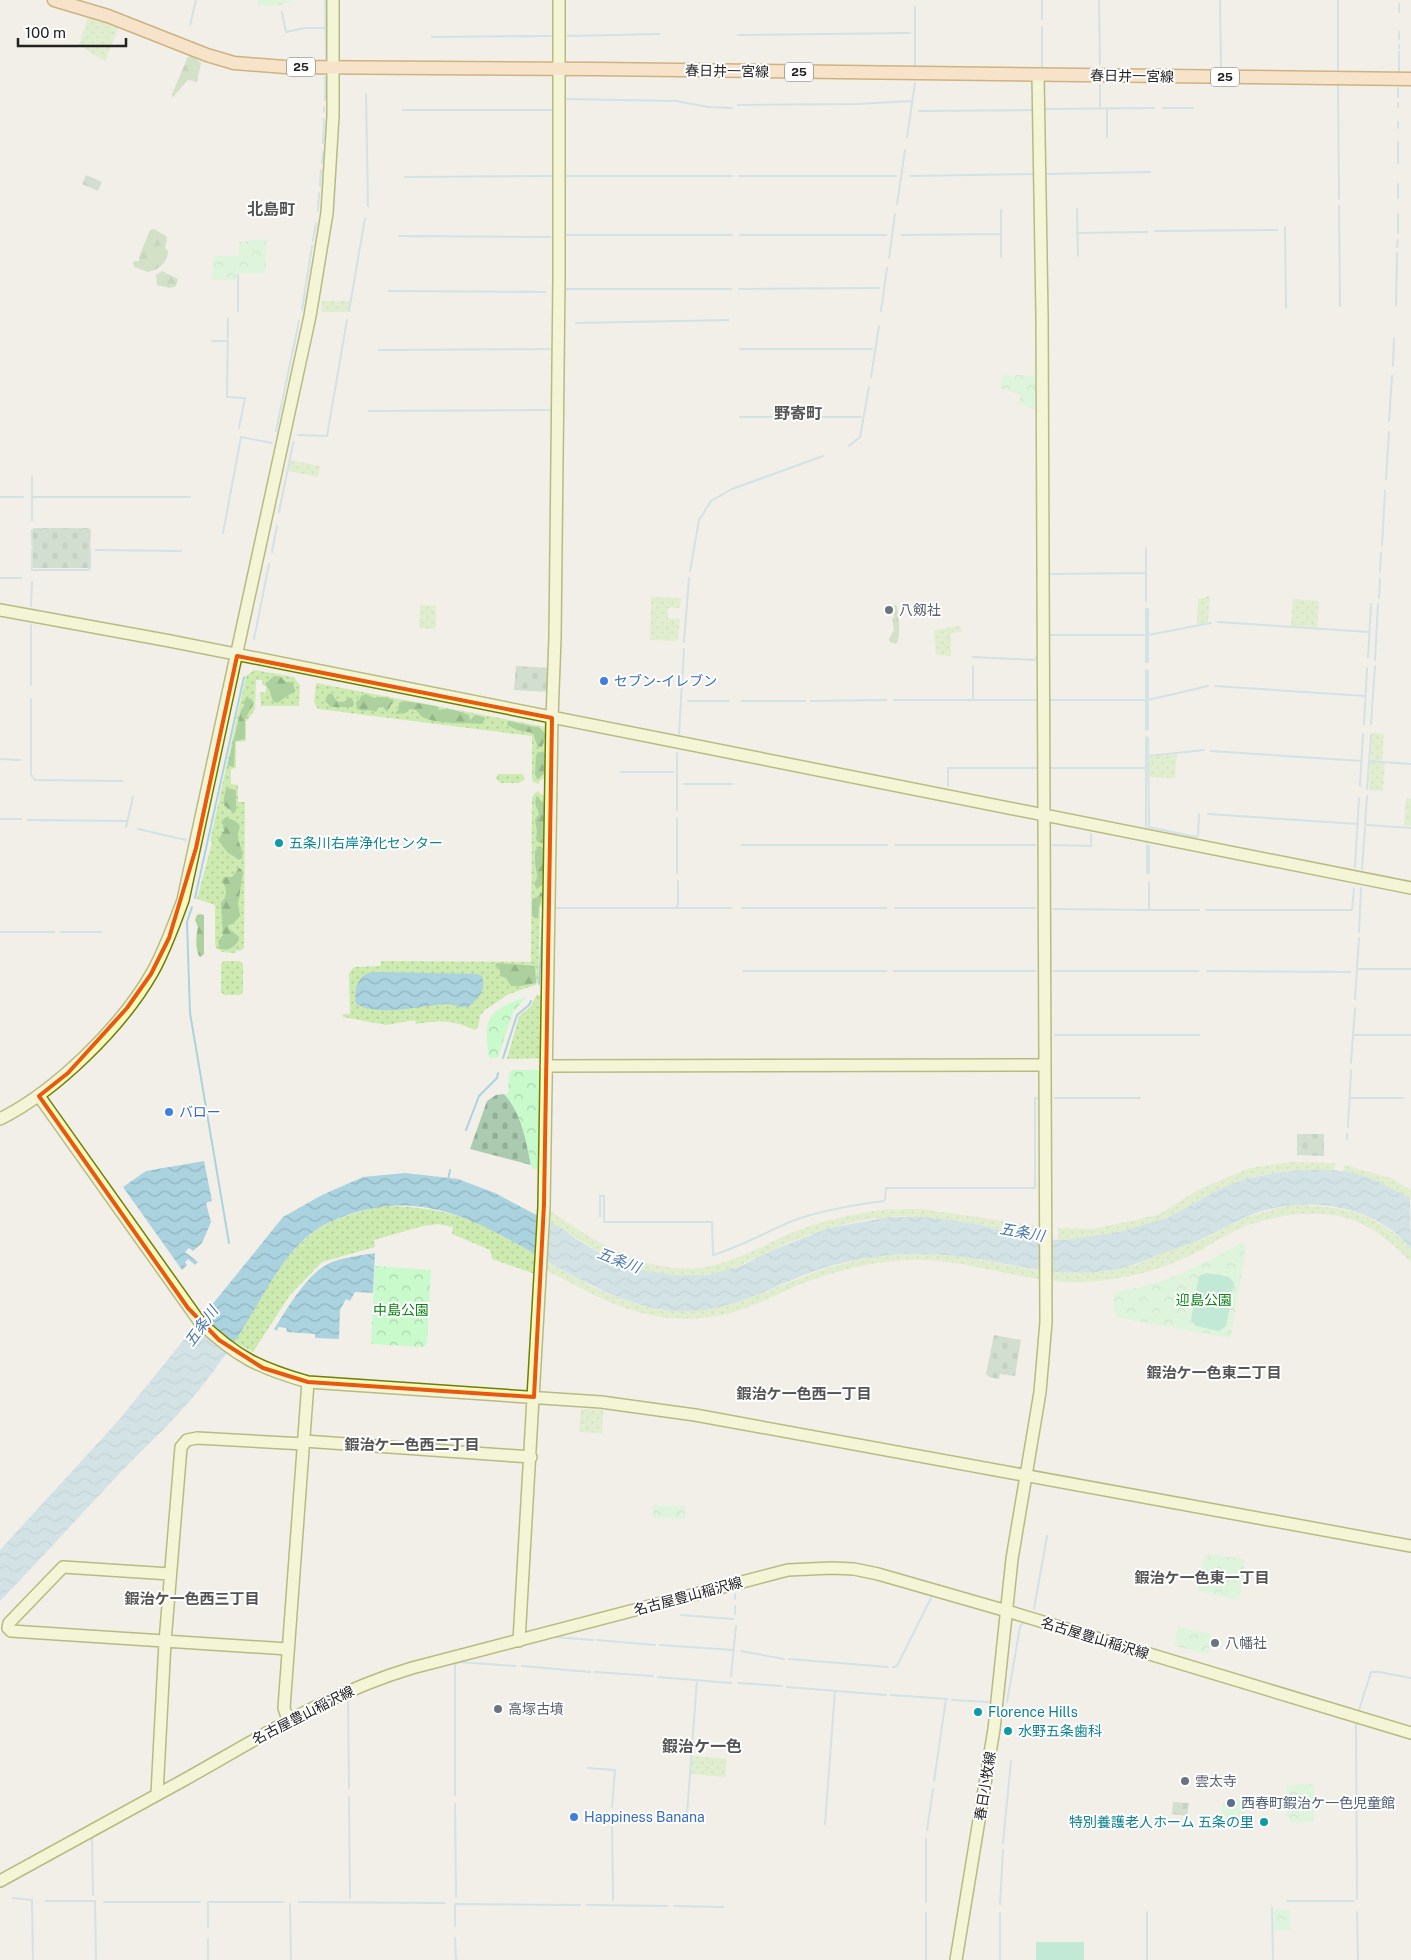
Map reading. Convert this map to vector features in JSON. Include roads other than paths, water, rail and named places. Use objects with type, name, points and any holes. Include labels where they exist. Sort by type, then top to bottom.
[{"type":"main road","name":"春日井一宮線","points":[[54,0],[108,16],[204,54],[234,63],[285,67],[1411,79]]},
{"type":"street","points":[[0,1119],[40,1096],[68,1073],[127,1008],[151,974],[169,938],[183,900],[194,857],[310,316],[327,213],[332,146],[334,0]]},
{"type":"street","points":[[519,1641],[544,1207],[555,630],[559,0]]},
{"type":"street","name":"春日小牧線","points":[[956,1960],[991,1753],[1012,1559],[1043,1363],[1046,1226],[1042,316],[1038,75]]},
{"type":"street","points":[[0,610],[66,621],[1411,888]]},
{"type":"street","points":[[546,1066],[1045,1065]]},
{"type":"street","points":[[40,1096],[142,1239],[188,1308],[219,1340],[242,1357],[263,1368],[308,1382],[611,1403],[695,1414],[1411,1546]]},
{"type":"street","points":[[288,1720],[284,1708],[308,1382]]},
{"type":"street","points":[[157,1794],[165,1642],[179,1453],[184,1444],[191,1438],[198,1438],[530,1457]]},
{"type":"street","points":[[170,1574],[63,1567],[8,1626],[11,1631],[288,1649]]},
{"type":"street","name":"名古屋豊山稲沢線","points":[[0,1881],[288,1720],[384,1677],[788,1570],[804,1568],[854,1569],[1007,1611],[1411,1733]]},
{"type":"water","points":[[368,973],[477,974],[482,976],[483,986],[481,994],[468,1007],[445,1004],[400,1010],[376,1010],[356,1004],[355,996],[358,983],[363,976]]},
{"type":"water","points":[[204,1161],[212,1201],[206,1203],[211,1222],[202,1243],[193,1251],[189,1248],[185,1252],[198,1262],[195,1265],[188,1259],[185,1262],[187,1265],[182,1270],[123,1187],[146,1171]]},
{"type":"water","name":"五条川","points":[[1303,1170],[1350,1172],[1378,1181],[1410,1198],[1411,1248],[1393,1231],[1358,1213],[1320,1205],[1300,1205],[1261,1211],[1195,1242],[1119,1269],[1085,1273],[1048,1271],[957,1256],[891,1255],[826,1267],[754,1296],[710,1309],[676,1311],[653,1308],[621,1298],[584,1282],[482,1226],[447,1212],[411,1206],[372,1208],[330,1222],[304,1239],[293,1250],[275,1275],[233,1344],[190,1401],[0,1601],[0,1550],[119,1420],[283,1217],[322,1195],[363,1177],[405,1173],[458,1179],[495,1193],[563,1229],[576,1239],[612,1260],[636,1269],[673,1275],[707,1275],[741,1266],[773,1250],[829,1228],[889,1217],[921,1217],[950,1220],[980,1225],[1018,1235],[1057,1240],[1119,1232],[1167,1218],[1222,1188],[1246,1179],[1274,1173]]},
{"type":"water","points":[[375,1253],[373,1293],[355,1292],[350,1301],[346,1299],[340,1310],[339,1339],[315,1338],[315,1334],[287,1332],[286,1328],[278,1327],[277,1331],[274,1329],[303,1286],[318,1271],[337,1260]]},
{"type":"waterway","points":[[190,25],[196,0]]},
{"type":"waterway","points":[[325,0],[326,59]]},
{"type":"waterway","points":[[1042,0],[1042,19]]},
{"type":"waterway","points":[[1099,0],[1100,64]]},
{"type":"waterway","points":[[1220,0],[1221,71]]},
{"type":"waterway","points":[[1338,0],[1338,73]]},
{"type":"waterway","points":[[1399,4],[1399,12]]},
{"type":"waterway","points":[[915,7],[915,67]]},
{"type":"waterway","points":[[282,12],[286,32],[305,28],[325,28]]},
{"type":"waterway","points":[[1042,27],[1042,69]]},
{"type":"waterway","points":[[1399,32],[1399,39]]},
{"type":"waterway","points":[[738,35],[910,33]]},
{"type":"waterway","points":[[568,36],[659,34]]},
{"type":"waterway","points":[[432,37],[551,36]]},
{"type":"waterway","points":[[1399,52],[1399,74]]},
{"type":"waterway","points":[[325,77],[325,100]]},
{"type":"waterway","points":[[1100,81],[1100,109]]},
{"type":"waterway","points":[[907,137],[915,83]]},
{"type":"waterway","points":[[1338,85],[1339,199]]},
{"type":"waterway","points":[[1398,88],[1398,97]]},
{"type":"waterway","points":[[366,94],[368,206]]},
{"type":"waterway","points":[[566,99],[676,101],[708,107],[732,108]]},
{"type":"waterway","points":[[738,105],[856,104],[912,101]]},
{"type":"waterway","points":[[324,107],[324,112]]},
{"type":"waterway","points":[[1107,108],[1107,137]]},
{"type":"waterway","points":[[1044,109],[1154,108]]},
{"type":"waterway","points":[[1163,108],[1193,108]]},
{"type":"waterway","points":[[403,110],[555,110]]},
{"type":"waterway","points":[[919,111],[1034,110]]},
{"type":"waterway","points":[[323,143],[324,119]]},
{"type":"waterway","points":[[1398,122],[1398,128]]},
{"type":"waterway","points":[[1398,142],[1398,163]]},
{"type":"waterway","points":[[897,204],[905,150]]},
{"type":"waterway","points":[[322,163],[323,152]]},
{"type":"waterway","points":[[320,186],[321,170]]},
{"type":"waterway","points":[[1045,174],[1150,172]]},
{"type":"waterway","points":[[910,176],[1035,174]]},
{"type":"waterway","points":[[405,177],[551,176]]},
{"type":"waterway","points":[[565,176],[732,176]]},
{"type":"waterway","points":[[739,176],[896,176]]},
{"type":"waterway","points":[[1398,184],[1398,198]]},
{"type":"waterway","points":[[318,211],[319,193]]},
{"type":"waterway","points":[[1339,206],[1340,306]]},
{"type":"waterway","points":[[1077,209],[1078,256]]},
{"type":"waterway","points":[[1001,210],[1001,257]]},
{"type":"waterway","points":[[889,258],[895,214]]},
{"type":"waterway","points":[[1398,214],[1398,233]]},
{"type":"waterway","points":[[349,311],[365,218]]},
{"type":"waterway","points":[[313,241],[316,223]]},
{"type":"waterway","points":[[1285,227],[1286,308]]},
{"type":"waterway","points":[[1155,231],[1277,230]]},
{"type":"waterway","points":[[1077,233],[1147,232]]},
{"type":"waterway","points":[[902,235],[1001,234]]},
{"type":"waterway","points":[[563,235],[732,235]]},
{"type":"waterway","points":[[740,235],[886,235]]},
{"type":"waterway","points":[[399,236],[550,237]]},
{"type":"waterway","points":[[1397,247],[1398,240]]},
{"type":"waterway","points":[[302,310],[312,246]]},
{"type":"waterway","points":[[553,248],[553,257]]},
{"type":"waterway","points":[[1396,305],[1397,253]]},
{"type":"waterway","points":[[881,311],[887,268]]},
{"type":"waterway","points":[[553,270],[553,309]]},
{"type":"waterway","points":[[238,275],[238,311]]},
{"type":"waterway","points":[[739,289],[879,288]]},
{"type":"waterway","points":[[564,289],[731,289]]},
{"type":"waterway","points":[[389,291],[545,292]]},
{"type":"waterway","points":[[228,319],[227,397],[245,398],[239,428]]},
{"type":"waterway","points":[[298,435],[327,436],[347,320]]},
{"type":"waterway","points":[[576,323],[729,320]]},
{"type":"waterway","points":[[276,431],[299,321]]},
{"type":"waterway","points":[[553,325],[553,335]]},
{"type":"waterway","points":[[871,377],[879,326]]},
{"type":"waterway","points":[[1393,366],[1394,338]]},
{"type":"waterway","points":[[212,341],[227,341]]},
{"type":"waterway","points":[[379,350],[553,349],[553,347]]},
{"type":"waterway","points":[[740,349],[872,349]]},
{"type":"waterway","points":[[1389,421],[1392,376]]},
{"type":"waterway","points":[[849,446],[860,437],[869,387]]},
{"type":"waterway","points":[[369,411],[550,410]]},
{"type":"waterway","points":[[740,417],[861,417]]},
{"type":"waterway","points":[[1386,479],[1389,432]]},
{"type":"waterway","points":[[223,533],[241,437],[272,443]]},
{"type":"waterway","points":[[279,512],[294,442]]},
{"type":"waterway","points":[[690,571],[699,520],[711,501],[732,489],[823,456]]},
{"type":"waterway","points":[[32,477],[32,520]]},
{"type":"waterway","points":[[1382,545],[1385,491]]},
{"type":"waterway","points":[[0,497],[23,497]]},
{"type":"waterway","points":[[32,497],[190,497]]},
{"type":"waterway","points":[[272,552],[277,526]]},
{"type":"waterway","points":[[32,530],[32,545]]},
{"type":"waterway","points":[[1146,548],[1146,601]]},
{"type":"waterway","points":[[32,549],[32,570],[88,570],[90,568],[90,549]]},
{"type":"waterway","points":[[96,550],[181,551]]},
{"type":"waterway","points":[[1380,572],[1381,553]]},
{"type":"waterway","points":[[254,639],[269,564]]},
{"type":"waterway","points":[[1048,574],[1146,573]]},
{"type":"waterway","points":[[0,578],[21,578]]},
{"type":"waterway","points":[[684,642],[689,578]]},
{"type":"waterway","points":[[1379,598],[1380,579]]},
{"type":"waterway","points":[[31,606],[32,582]]},
{"type":"waterway","points":[[1368,658],[1371,604]]},
{"type":"waterway","points":[[1375,660],[1378,604]]},
{"type":"waterway","points":[[1146,609],[1146,662]]},
{"type":"waterway","points":[[1148,609],[1148,662]]},
{"type":"waterway","points":[[1218,622],[1369,632]]},
{"type":"waterway","points":[[1148,635],[1211,623]]},
{"type":"waterway","points":[[31,625],[31,685]]},
{"type":"waterway","points":[[1047,635],[1144,635]]},
{"type":"waterway","points":[[679,734],[684,649]]},
{"type":"waterway","points":[[973,657],[1034,660],[1039,655]]},
{"type":"waterway","points":[[973,666],[973,700]]},
{"type":"waterway","points":[[1371,724],[1375,666]]},
{"type":"waterway","points":[[1364,724],[1367,668]]},
{"type":"waterway","points":[[1146,670],[1146,730]]},
{"type":"waterway","points":[[1148,671],[1148,729]]},
{"type":"waterway","points":[[195,898],[244,677]]},
{"type":"waterway","points":[[1148,700],[1208,686]]},
{"type":"waterway","points":[[1215,686],[1365,696]]},
{"type":"waterway","points":[[31,699],[31,775],[35,780],[122,781]]},
{"type":"waterway","points":[[811,701],[886,700]]},
{"type":"waterway","points":[[894,700],[1038,700]]},
{"type":"waterway","points":[[1048,700],[1146,700]]},
{"type":"waterway","points":[[688,701],[729,701]]},
{"type":"waterway","points":[[742,701],[805,701]]},
{"type":"waterway","points":[[1360,786],[1363,734]]},
{"type":"waterway","points":[[1367,789],[1371,735]]},
{"type":"waterway","points":[[1146,737],[1146,828]]},
{"type":"waterway","points":[[1148,738],[1149,827],[1196,837],[1198,835],[1199,814]]},
{"type":"waterway","points":[[1148,756],[1204,750]]},
{"type":"waterway","points":[[1211,751],[1362,761]]},
{"type":"waterway","points":[[677,753],[677,810]]},
{"type":"waterway","points":[[0,759],[20,760]]},
{"type":"waterway","points":[[1369,761],[1411,764]]},
{"type":"waterway","points":[[948,786],[948,768],[1038,768]]},
{"type":"waterway","points":[[1049,768],[1146,768]]},
{"type":"waterway","points":[[621,772],[673,772]]},
{"type":"waterway","points":[[684,784],[732,784]]},
{"type":"waterway","points":[[1365,825],[1367,796]]},
{"type":"waterway","points":[[126,827],[133,797]]},
{"type":"waterway","points":[[1355,867],[1359,798]]},
{"type":"waterway","points":[[1208,814],[1358,824]]},
{"type":"waterway","points":[[677,818],[677,873]]},
{"type":"waterway","points":[[0,819],[21,819]]},
{"type":"waterway","points":[[28,820],[127,821]]},
{"type":"waterway","points":[[1367,825],[1411,828]]},
{"type":"waterway","points":[[1362,869],[1365,828]]},
{"type":"waterway","points":[[138,829],[186,840]]},
{"type":"waterway","points":[[1053,845],[1091,846],[1091,834]]},
{"type":"waterway","points":[[742,845],[887,845]]},
{"type":"waterway","points":[[895,845],[1035,845]]},
{"type":"waterway","points":[[1147,845],[1147,873],[1149,873]]},
{"type":"waterway","points":[[1149,846],[1149,873]]},
{"type":"waterway","points":[[556,908],[676,908],[678,904],[678,881]]},
{"type":"waterway","points":[[1054,909],[1149,910],[1149,882]]},
{"type":"waterway","points":[[1359,932],[1361,888]]},
{"type":"waterway","points":[[1206,910],[1352,910],[1354,889]]},
{"type":"waterway","points":[[192,907],[187,922],[190,1013],[229,1243]]},
{"type":"waterway","points":[[676,908],[731,908]]},
{"type":"waterway","points":[[742,908],[886,908]]},
{"type":"waterway","points":[[895,908],[1035,908]]},
{"type":"waterway","points":[[1149,910],[1199,910]]},
{"type":"waterway","points":[[539,984],[543,914]]},
{"type":"waterway","points":[[0,932],[54,932]]},
{"type":"waterway","points":[[61,932],[101,932]]},
{"type":"waterway","points":[[1355,999],[1359,938]]},
{"type":"waterway","points":[[1357,969],[1411,969]]},
{"type":"waterway","points":[[743,971],[886,971]]},
{"type":"waterway","points":[[894,971],[1035,971]]},
{"type":"waterway","points":[[1054,971],[1198,971]]},
{"type":"waterway","points":[[1207,971],[1350,972]]},
{"type":"waterway","points":[[503,1058],[517,1015],[531,1001]]},
{"type":"waterway","points":[[1351,1063],[1355,1008]]},
{"type":"waterway","points":[[1055,1035],[1199,1035]]},
{"type":"waterway","points":[[1353,1035],[1411,1035]]},
{"type":"waterway","points":[[1348,1127],[1351,1070]]},
{"type":"waterway","points":[[466,1130],[479,1096],[497,1078],[498,1073]]},
{"type":"waterway","points":[[600,1216],[600,1196],[604,1196],[604,1222],[712,1222],[713,1255],[734,1248],[803,1217],[837,1208],[884,1201],[886,1188],[1035,1188],[1035,1098],[1037,1098]]},
{"type":"waterway","points":[[1055,1098],[1140,1098]]},
{"type":"waterway","points":[[1350,1098],[1403,1098]]},
{"type":"waterway","points":[[1347,1134],[1347,1139]]},
{"type":"waterway","points":[[448,1180],[450,1170]]},
{"type":"waterway","points":[[1034,1609],[1047,1536]]},
{"type":"waterway","points":[[735,1594],[735,1599]]},
{"type":"waterway","points":[[893,1667],[897,1666],[932,1596]]},
{"type":"waterway","points":[[735,1606],[735,1614]]},
{"type":"waterway","points":[[681,1615],[733,1619]]},
{"type":"waterway","points":[[1007,1702],[1020,1627],[1023,1622]]},
{"type":"waterway","points":[[731,1676],[736,1626]]},
{"type":"waterway","points":[[555,1637],[593,1640]]},
{"type":"waterway","points":[[597,1640],[655,1645]]},
{"type":"waterway","points":[[660,1645],[733,1650]]},
{"type":"waterway","points":[[741,1651],[784,1659]]},
{"type":"waterway","points":[[789,1659],[888,1667]]},
{"type":"waterway","points":[[455,1795],[455,1664],[459,1662],[515,1666]]},
{"type":"waterway","points":[[522,1666],[590,1672]]},
{"type":"waterway","points":[[595,1672],[653,1676]]},
{"type":"waterway","points":[[1359,1710],[1371,1672],[1411,1678]]},
{"type":"waterway","points":[[658,1677],[731,1683]]},
{"type":"waterway","points":[[687,1814],[697,1680]]},
{"type":"waterway","points":[[738,1683],[782,1686]]},
{"type":"waterway","points":[[787,1687],[886,1695]]},
{"type":"waterway","points":[[825,1824],[835,1691]]},
{"type":"waterway","points":[[891,1695],[948,1699]]},
{"type":"waterway","points":[[348,1696],[349,1788]]},
{"type":"waterway","points":[[934,1781],[946,1699]]},
{"type":"waterway","points":[[952,1700],[988,1702]]},
{"type":"waterway","points":[[1356,1722],[1357,1899]]},
{"type":"waterway","points":[[1003,1843],[1011,1761]]},
{"type":"waterway","points":[[588,1768],[615,1770],[612,1807]]},
{"type":"waterway","points":[[927,1830],[933,1789]]},
{"type":"waterway","points":[[349,1797],[350,1898]]},
{"type":"waterway","points":[[455,1804],[456,1897]]},
{"type":"waterway","points":[[612,1817],[613,1900]]},
{"type":"waterway","points":[[92,1837],[93,1895]]},
{"type":"waterway","points":[[926,1839],[926,1902]]},
{"type":"waterway","points":[[1000,1904],[1003,1850]]},
{"type":"waterway","points":[[13,1898],[32,1900],[33,1960]]},
{"type":"waterway","points":[[46,1901],[95,1901],[96,1960]]},
{"type":"waterway","points":[[1287,1901],[1354,1901]]},
{"type":"waterway","points":[[104,1902],[200,1902]]},
{"type":"waterway","points":[[208,1927],[208,1902],[283,1902]]},
{"type":"waterway","points":[[299,1902],[445,1903]]},
{"type":"waterway","points":[[290,1904],[291,1960]]},
{"type":"waterway","points":[[455,1926],[455,1904],[580,1905]]},
{"type":"waterway","points":[[587,1905],[667,1906]]},
{"type":"waterway","points":[[674,1906],[723,1907]]},
{"type":"waterway","points":[[1272,1908],[1273,1960]]},
{"type":"waterway","points":[[1147,1912],[1147,1960]]},
{"type":"waterway","points":[[1357,1912],[1358,1960]]},
{"type":"waterway","points":[[926,1913],[926,1960]]},
{"type":"waterway","points":[[1000,1913],[1000,1960]]},
{"type":"waterway","points":[[455,1938],[456,1960]]},
{"type":"waterway","points":[[208,1939],[208,1960]]},
{"type":"place","name":"八剱社","points":[[889,610]]},
{"type":"place","name":"セブン-イレブン","points":[[604,681]]},
{"type":"place","name":"五条川右岸浄化センター","points":[[279,843]]},
{"type":"place","name":"バロー","points":[[169,1112]]},
{"type":"place","name":"八幡社","points":[[1215,1643]]},
{"type":"place","name":"高塚古墳","points":[[498,1709]]},
{"type":"place","name":"Florence Hills","points":[[978,1712]]},
{"type":"place","name":"水野五条歯科","points":[[1008,1731]]},
{"type":"place","name":"雲太寺","points":[[1185,1781]]},
{"type":"place","name":"西春町鍜治ケ一色児童館","points":[[1231,1803]]},
{"type":"place","name":"Happiness Banana","points":[[574,1817]]},
{"type":"place","name":"特別養護老人ホーム 五条の里","points":[[1264,1822]]},
{"type":"district","name":"北島町","points":[[271,209]]},
{"type":"district","name":"野寄町","points":[[798,413]]},
{"type":"district","name":"鍜治ケ一色東二丁目","points":[[1214,1372]]},
{"type":"district","name":"鍜治ケ一色西一丁目","points":[[804,1393]]},
{"type":"district","name":"鍜治ケ一色西二丁目","points":[[412,1444]]},
{"type":"district","name":"鍜治ケ一色東一丁目","points":[[1202,1577]]},
{"type":"district","name":"鍜治ケ一色西三丁目","points":[[192,1598]]},
{"type":"district","name":"鍜治ケ一色","points":[[702,1746]]},
{"type":"park label","name":"迎島公園","points":[[1204,1300]]},
{"type":"park label","name":"中島公園","points":[[401,1310]]}]
